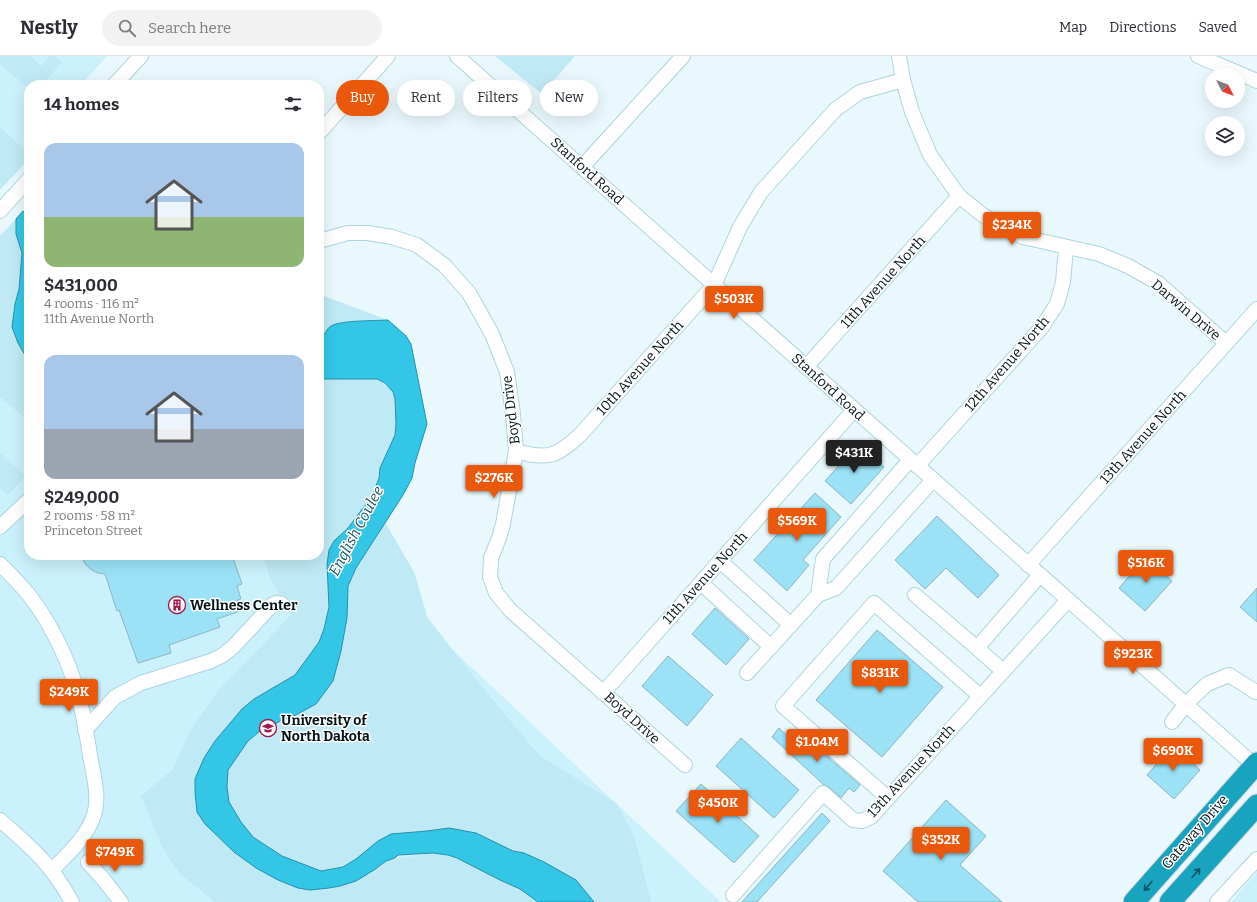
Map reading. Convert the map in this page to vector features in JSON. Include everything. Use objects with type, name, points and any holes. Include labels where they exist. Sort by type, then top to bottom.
[{"type":"highway","name":"Gateway Drive","points":[[1134,902],[1256,765]]},
{"type":"highway","name":"Gateway Drive","points":[[1170,902],[1257,805]]},
{"type":"street","points":[[119,80],[141,56]]},
{"type":"street","points":[[324,127],[388,56]]},
{"type":"street","name":"Stanford Road","points":[[457,56],[1028,565],[1256,765]]},
{"type":"street","points":[[582,167],[683,56]]},
{"type":"street","name":"Darwin Drive","points":[[899,56],[903,80],[912,112],[930,156],[960,196],[984,216],[1023,237],[1066,248],[1099,254],[1128,266],[1158,283],[1226,344]]},
{"type":"street","points":[[1198,56],[1257,81]]},
{"type":"street","name":"10th Avenue North","points":[[516,451],[533,456],[550,455],[567,447],[580,435],[714,284],[740,227],[761,192],[836,109],[860,92],[903,80]]},
{"type":"street","points":[[0,211],[24,185]]},
{"type":"street","name":"11th Avenue North","points":[[806,367],[960,196]]},
{"type":"street","name":"Boyd Drive","points":[[324,240],[348,233],[368,233],[392,237],[417,245],[444,265],[469,294],[492,334],[507,372],[513,414],[516,451],[503,524],[491,558],[490,577],[496,593],[510,610],[685,765]]},
{"type":"street","name":"12th Avenue North","points":[[818,595],[823,558],[1042,327],[1057,304],[1063,282],[1066,248]]},
{"type":"street","name":"13th Avenue North","points":[[1028,565],[1257,309]]},
{"type":"street","name":"11th Avenue North","points":[[603,692],[854,410]]},
{"type":"street","points":[[747,673],[818,595],[836,588],[933,480]]},
{"type":"street","points":[[0,527],[24,505]]},
{"type":"street","points":[[720,561],[791,625]]},
{"type":"street","points":[[0,564],[28,595],[44,618],[56,640],[74,682],[96,787],[96,805],[94,816],[87,831],[52,870]]},
{"type":"street","points":[[977,648],[1040,575]]},
{"type":"street","points":[[701,583],[771,647]]},
{"type":"street","points":[[915,595],[1003,671]]},
{"type":"street","name":"13th Avenue North","points":[[733,895],[824,793],[853,820],[862,821],[871,817],[1068,600]]},
{"type":"street","points":[[85,730],[115,697],[141,683],[211,661],[223,655],[233,647],[272,605],[276,603],[282,604]]},
{"type":"street","points":[[888,798],[783,706],[874,603],[980,696]]},
{"type":"street","points":[[1172,722],[1186,704],[1207,684],[1229,675],[1257,692]]},
{"type":"street","points":[[0,820],[30,846],[52,870],[72,902]]},
{"type":"street","points":[[1222,900],[1257,859]]},
{"type":"street","points":[[88,862],[104,880],[120,902]]},
{"type":"shaded area","points":[[0,56],[107,56],[85,80],[24,80],[24,149],[0,176]]},
{"type":"shaded area","points":[[0,56],[30,56],[41,66],[50,56],[55,56],[62,62],[46,80],[24,80],[24,84],[0,64]]},
{"type":"shaded area","points":[[495,56],[575,56],[554,80],[540,80],[540,92],[532,86],[532,80],[525,80]]},
{"type":"shaded area","points":[[0,127],[24,149],[24,164],[0,190]]},
{"type":"shaded area","points":[[16,219],[16,234],[22,253],[12,327],[24,352],[24,417],[0,397],[0,236]]},
{"type":"shaded area","name":"University of North Dakota","points":[[0,249],[24,270],[24,560],[324,560],[324,370],[365,353],[407,412],[349,552],[721,902],[0,902]]},
{"type":"shaded area","points":[[324,296],[388,320],[345,322],[324,337]]},
{"type":"shaded area","points":[[377,379],[389,388],[395,399],[395,435],[380,468],[372,496],[348,528],[334,541],[327,564],[329,607],[324,629],[319,642],[295,675],[254,699],[242,709],[215,741],[234,852],[256,868],[278,880],[298,887],[386,861],[433,853],[448,855],[468,863],[520,889],[538,902],[215,902],[180,874],[163,849],[141,796],[173,769],[190,731],[217,692],[291,615],[270,578],[265,560],[324,560],[324,380]]},
{"type":"shaded area","points":[[0,453],[24,474],[24,478],[8,495],[0,488]]},
{"type":"shaded area","points":[[385,522],[415,574],[427,617],[478,682],[539,755],[617,804],[635,839],[651,902],[594,902],[576,880],[502,847],[449,828],[427,831],[356,859],[343,867],[321,871],[282,856],[253,837],[241,822],[229,802],[227,787],[228,770],[248,741],[258,731],[292,717],[333,681],[341,651],[347,618],[348,586],[356,568]]},
{"type":"shaded area","points":[[1257,872],[1257,902],[1231,902]]},
{"type":"water","points":[[23,211],[24,212],[24,353],[12,327],[15,304],[19,289],[22,253],[16,234],[16,219]]},
{"type":"water","name":"English Coulee","points":[[388,320],[406,336],[411,344],[427,424],[412,478],[403,495],[356,568],[348,586],[347,618],[341,651],[333,681],[316,704],[292,717],[266,726],[248,741],[228,770],[227,787],[229,802],[241,822],[253,837],[282,856],[321,871],[343,867],[356,859],[378,841],[391,834],[449,828],[476,833],[513,851],[524,853],[544,862],[576,880],[594,902],[538,902],[520,889],[457,858],[433,853],[398,855],[395,858],[386,861],[356,881],[340,886],[310,890],[298,888],[278,880],[256,868],[234,852],[205,824],[197,812],[195,779],[204,758],[215,741],[242,709],[254,699],[295,675],[319,642],[324,629],[329,607],[327,564],[329,550],[334,541],[348,528],[372,496],[379,478],[380,468],[395,435],[395,399],[393,392],[385,383],[377,379],[324,379],[324,334],[331,326],[350,322]]},
{"type":"building","points":[[858,444],[884,467],[851,504],[825,481]]},
{"type":"building","points":[[815,493],[841,517],[803,560],[809,565],[787,591],[754,560]]},
{"type":"building","points":[[937,516],[999,575],[978,598],[946,568],[925,589],[895,560]]},
{"type":"building","points":[[1147,556],[1172,581],[1145,611],[1119,588]]},
{"type":"building","name":"Wellness Center","points":[[83,560],[234,560],[242,584],[237,586],[241,599],[237,600],[240,611],[217,619],[220,627],[169,645],[171,653],[138,663],[119,610],[117,611],[105,574],[98,573],[86,565]]},
{"type":"building","points":[[1257,588],[1257,622],[1240,607]]},
{"type":"building","points":[[715,608],[749,639],[726,665],[692,634]]},
{"type":"building","points":[[877,630],[943,687],[882,757],[816,700]]},
{"type":"building","points":[[668,656],[713,695],[687,726],[642,686]]},
{"type":"building","points":[[779,728],[792,740],[799,732],[860,785],[854,792],[849,788],[841,798],[829,787],[824,785],[772,737]]},
{"type":"building","points":[[741,738],[799,790],[774,818],[716,766]]},
{"type":"building","points":[[1173,745],[1200,770],[1174,799],[1147,775]]},
{"type":"building","points":[[701,784],[759,836],[734,863],[676,811]]},
{"type":"building","points":[[946,800],[986,836],[960,865],[1002,902],[918,902],[883,871]]},
{"type":"building","points":[[822,813],[830,821],[757,902],[742,902]]},
{"type":"place","name":"Wellness Center","points":[[177,605]]},
{"type":"place","name":"University of North Dakota","points":[[268,728]]}]
